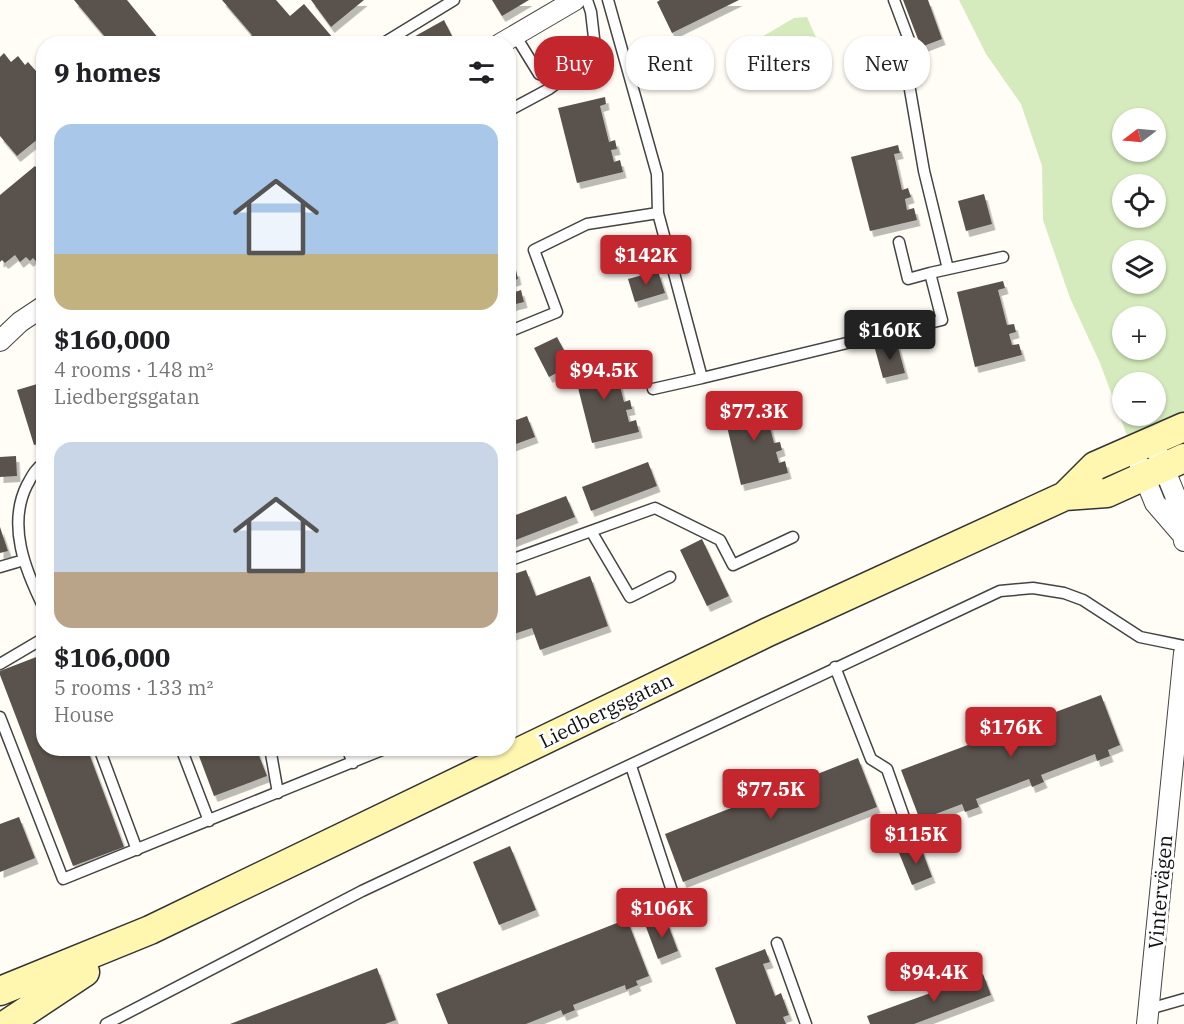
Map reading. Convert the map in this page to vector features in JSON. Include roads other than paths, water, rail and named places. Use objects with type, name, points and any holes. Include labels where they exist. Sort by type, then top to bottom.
[{"type":"street","points":[[512,36],[575,0]]},
{"type":"street","points":[[0,342],[20,322],[36,311]]},
{"type":"street","name":"Liedbergsgatan","points":[[516,754],[766,633],[1065,496],[1095,466],[1184,426]]},
{"type":"street","points":[[1142,444],[1164,467],[1155,503],[1183,535]]},
{"type":"street","name":"Liedbergsgatan","points":[[1065,496],[1107,493],[1164,467]]},
{"type":"street","name":"Vintervägen","points":[[1148,1016],[1184,653]]},
{"type":"street","name":"Liedbergsgatan","points":[[0,991],[150,930],[511,756]]},
{"type":"street","name":"Liedbergsgatan","points":[[7,1024],[150,930]]},
{"type":"lane","points":[[395,36],[454,0]]},
{"type":"lane","points":[[587,0],[594,36]]},
{"type":"lane","points":[[608,0],[657,174],[658,213],[702,378]]},
{"type":"lane","points":[[894,0],[915,56],[909,84],[924,171],[948,269]]},
{"type":"lane","points":[[516,49],[534,68]]},
{"type":"lane","points":[[516,106],[544,90]]},
{"type":"lane","points":[[516,329],[557,312],[534,250],[587,224],[658,213]]},
{"type":"lane","points":[[899,242],[908,279],[1003,257]]},
{"type":"lane","points":[[653,390],[942,320],[930,273]]},
{"type":"lane","points":[[36,468],[20,499],[18,540],[36,589]]},
{"type":"lane","points":[[516,558],[655,507],[720,540],[733,565],[793,537]]},
{"type":"lane","points":[[591,531],[630,597],[670,577]]},
{"type":"lane","points":[[0,567],[24,560]]},
{"type":"lane","points":[[106,1024],[362,891],[1000,591],[1045,588],[1083,600],[1140,637],[1184,646]]},
{"type":"lane","points":[[0,664],[36,643]]},
{"type":"lane","points":[[835,667],[871,759],[887,769],[911,837]]},
{"type":"lane","points":[[0,717],[63,879],[369,756]]},
{"type":"lane","points":[[102,756],[137,849]]},
{"type":"lane","points":[[184,756],[209,821]]},
{"type":"lane","points":[[271,756],[278,793]]},
{"type":"lane","points":[[350,756],[353,763]]},
{"type":"lane","points":[[631,766],[672,891]]},
{"type":"lane","points":[[777,943],[806,1024]]},
{"type":"lane","points":[[1148,1016],[1184,999]]}]
